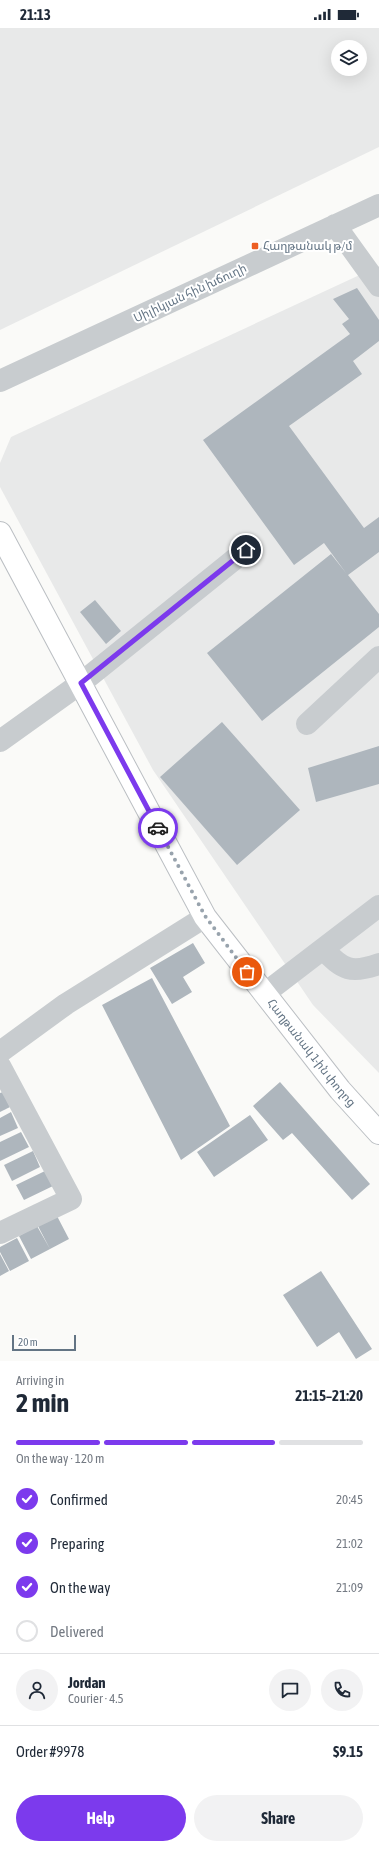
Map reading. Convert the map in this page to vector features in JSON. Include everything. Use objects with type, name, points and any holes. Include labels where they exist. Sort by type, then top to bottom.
[{"type":"main road","name":"Հաղթանակ 1-ին փողոց","points":[[0,533],[205,916],[340,1090],[379,1134]]},
{"type":"street","name":"Սիլիկյան հին խճուղի","points":[[0,381],[379,205]]},
{"type":"street","points":[[335,225],[379,286]]},
{"type":"street","points":[[0,740],[81,683],[246,550]]},
{"type":"street","points":[[307,724],[379,657]]},
{"type":"street","points":[[264,994],[379,906]]},
{"type":"street","points":[[0,1052],[66,1004],[205,916]]},
{"type":"street","points":[[323,949],[337,964],[349,969],[364,970],[379,964]]},
{"type":"street","points":[[0,1066],[71,1199],[0,1232]]},
{"type":"shaded area","points":[[0,28],[379,28],[379,147],[0,330]]},
{"type":"shaded area","points":[[379,266],[379,1073],[313,1005],[153,770],[0,487],[0,463],[11,437]]},
{"type":"building","points":[[357,288],[379,320],[379,341],[353,361],[362,374],[289,426],[364,528],[379,517],[379,552],[348,575],[379,614],[379,627],[262,721],[207,653],[331,554],[346,573],[324,543],[294,565],[203,440],[350,334],[342,324],[349,319],[333,299]]},
{"type":"building","points":[[95,600],[121,631],[106,644],[80,612]]},
{"type":"building","points":[[222,722],[300,810],[237,865],[160,777]]},
{"type":"building","points":[[379,746],[379,784],[316,802],[308,768]]},
{"type":"building","points":[[193,943],[205,963],[183,977],[192,992],[172,1004],[150,968]]},
{"type":"building","points":[[152,978],[230,1126],[181,1160],[102,1005]]},
{"type":"building","points":[[280,1082],[370,1184],[352,1200],[292,1133],[283,1140],[253,1106]]},
{"type":"building","points":[[3,1092],[10,1107],[0,1112],[0,1093]]},
{"type":"building","points":[[11,1112],[18,1128],[0,1136],[0,1118]]},
{"type":"building","points":[[250,1115],[268,1140],[214,1177],[197,1152]]},
{"type":"building","points":[[21,1132],[29,1147],[0,1161],[0,1142]]},
{"type":"building","points":[[33,1151],[40,1167],[12,1181],[4,1165]]},
{"type":"building","points":[[45,1171],[53,1186],[24,1200],[16,1185]]},
{"type":"building","points":[[57,1216],[69,1239],[50,1249],[38,1226]]},
{"type":"building","points":[[37,1226],[50,1249],[31,1259],[19,1236]]},
{"type":"building","points":[[17,1238],[29,1261],[10,1271],[0,1252],[0,1247]]},
{"type":"building","points":[[0,1254],[9,1271],[0,1276]]},
{"type":"building","points":[[321,1271],[372,1349],[356,1359],[339,1332],[317,1347],[283,1295]]},
{"type":"way so far","points":[[158,828],[205,916],[247,972]]},
{"type":"place","name":"Հաղթանակ թ/մ","points":[[255,246]]},
{"type":"route","points":[[158,828],[81,683],[246,550]]}]
